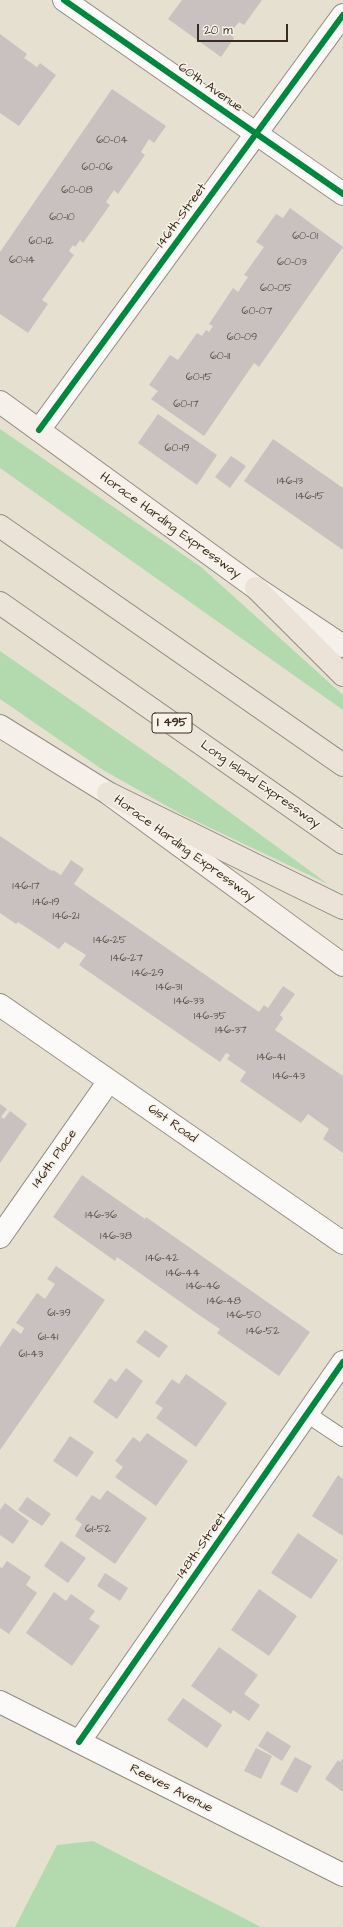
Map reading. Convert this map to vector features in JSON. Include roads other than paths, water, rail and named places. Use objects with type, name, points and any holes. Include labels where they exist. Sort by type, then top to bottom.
[{"type":"highway","points":[[0,526],[343,765]]},
{"type":"highway","points":[[256,588],[343,674]]},
{"type":"highway","name":"Long Island Expressway","points":[[0,603],[343,843]]},
{"type":"highway","points":[[108,793],[343,908]]},
{"type":"main road","name":"Horace Harding Expressway","points":[[0,402],[256,588],[343,646]]},
{"type":"main road","name":"Horace Harding Expressway","points":[[0,726],[108,793],[343,965]]},
{"type":"street","name":"60th Avenue","points":[[64,0],[343,194]]},
{"type":"street","name":"146th Street","points":[[39,430],[343,15]]},
{"type":"street","name":"61st Road","points":[[0,1005],[343,1243]]},
{"type":"street","name":"146th Place","points":[[0,1236],[109,1080]]},
{"type":"street","name":"148th Street","points":[[79,1742],[343,1362]]},
{"type":"street","name":"Reeves Avenue","points":[[0,1702],[343,1875]]},
{"type":"lane","points":[[307,1414],[343,1438]]}]
